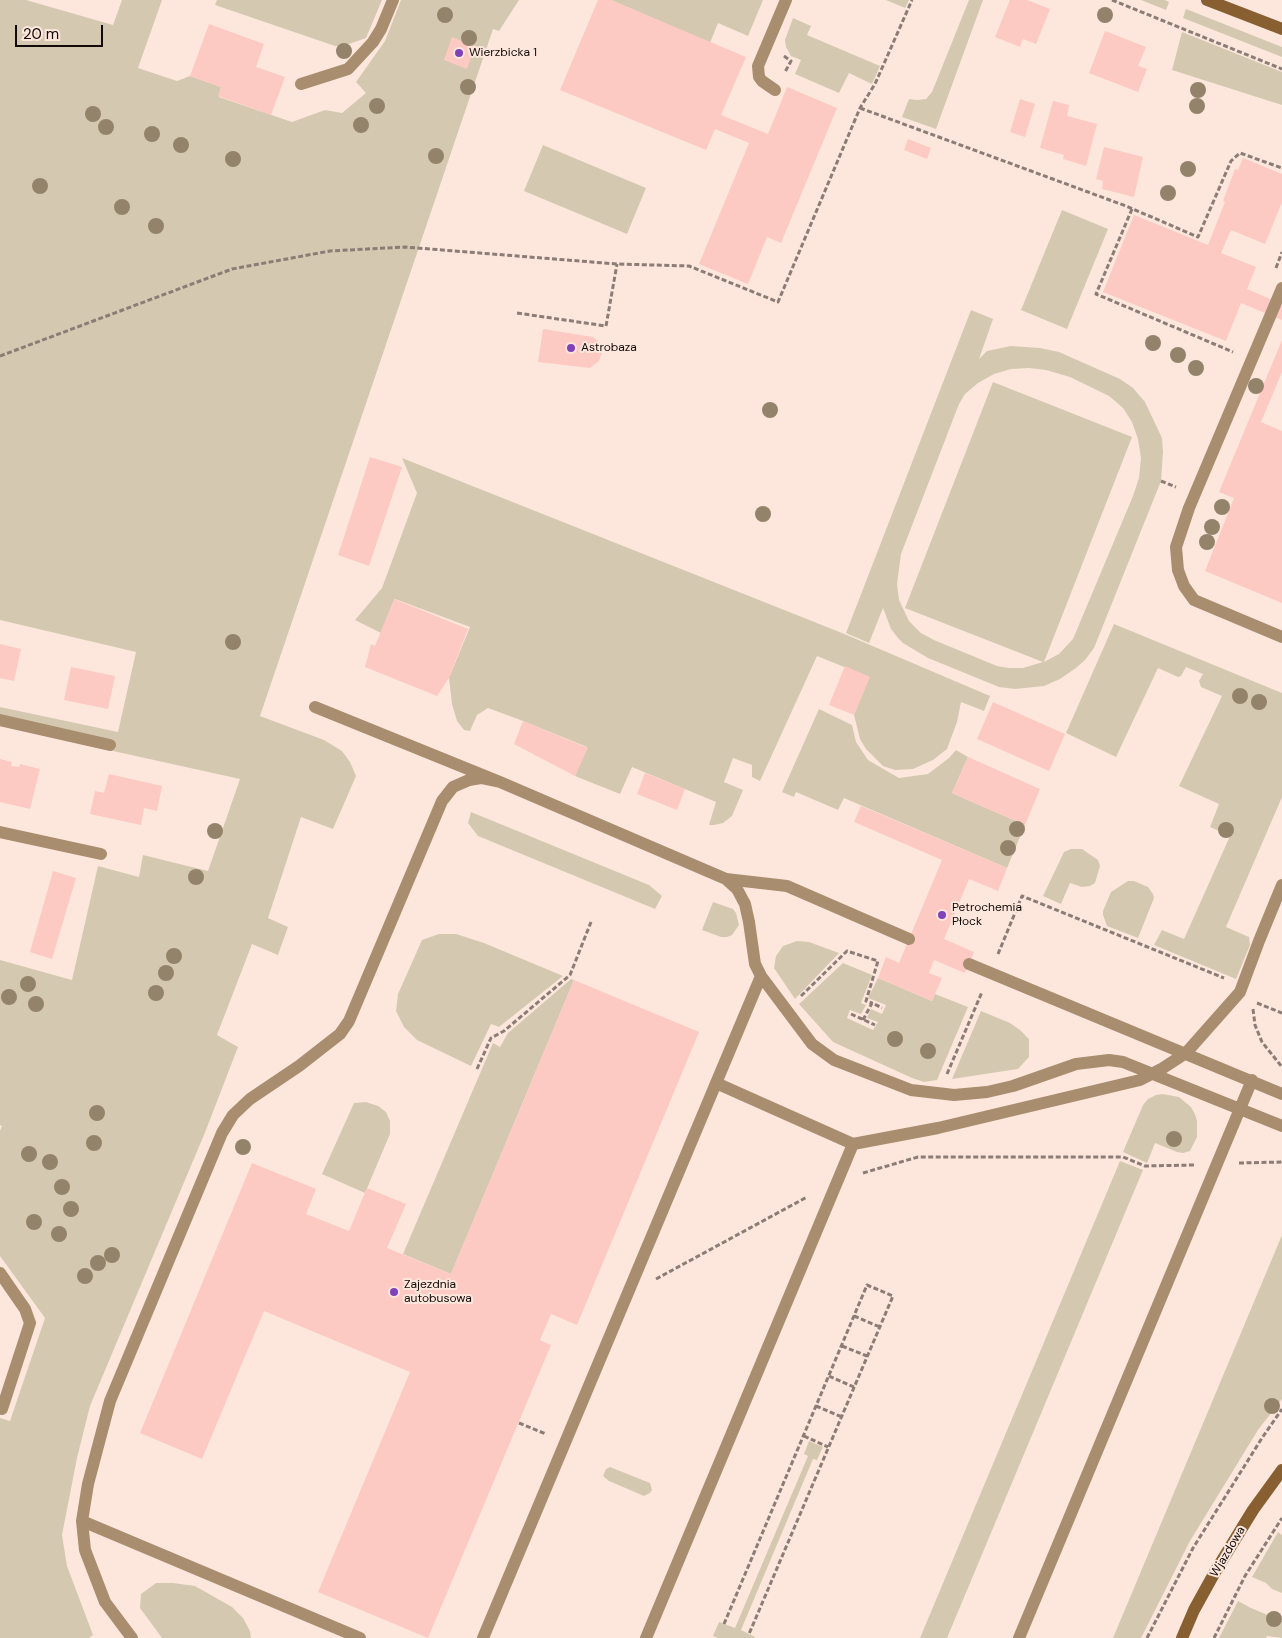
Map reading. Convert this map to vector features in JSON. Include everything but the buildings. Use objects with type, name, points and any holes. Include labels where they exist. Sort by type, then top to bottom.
[{"type":"street","points":[[301,84],[348,69],[373,42],[381,29],[393,0]]},
{"type":"street","points":[[774,90],[759,77],[758,66],[786,0]]},
{"type":"street","points":[[1207,0],[1282,29]]},
{"type":"street","points":[[1282,288],[1189,508],[1176,547],[1178,570],[1184,586],[1194,600],[1282,637]]},
{"type":"street","points":[[315,707],[500,782],[726,878],[787,886],[910,938]]},
{"type":"street","points":[[0,720],[110,745]]},
{"type":"street","points":[[132,1638],[105,1602],[85,1550],[82,1521],[88,1484],[110,1401],[222,1133],[233,1115],[250,1099],[299,1066],[340,1034],[348,1021],[442,801],[453,787],[469,780],[481,778],[500,782]]},
{"type":"street","points":[[0,832],[101,854]]},
{"type":"street","points":[[726,878],[737,890],[745,904],[755,964],[761,976],[812,1044],[834,1060],[911,1090],[954,1094],[987,1092],[1029,1082],[1076,1064],[1108,1060],[1123,1062],[1282,1126]]},
{"type":"street","points":[[716,1083],[853,1144],[938,1128],[1140,1080],[1186,1053],[1240,992],[1282,885]]},
{"type":"street","points":[[969,964],[1282,1094]]},
{"type":"street","points":[[482,1638],[761,976]]},
{"type":"street","points":[[1019,1638],[1252,1080]]},
{"type":"street","points":[[646,1638],[853,1144]]},
{"type":"street","points":[[0,1273],[25,1310],[30,1323],[2,1409]]},
{"type":"street","name":"Wjazdowa","points":[[1182,1638],[1194,1610],[1215,1572],[1253,1510],[1282,1470]]},
{"type":"street","points":[[82,1521],[360,1638]]},
{"type":"path","points":[[0,356],[232,269],[330,251],[405,247],[617,264],[689,266],[778,302],[860,108],[875,84],[912,0]]},
{"type":"path","points":[[1112,0],[1282,69]]},
{"type":"path","points":[[860,108],[1132,209],[1198,237],[1231,161],[1240,153],[1282,168]]},
{"type":"path","points":[[1132,209],[1096,294],[1242,356]]},
{"type":"path","points":[[517,313],[606,326],[617,264]]},
{"type":"path","points":[[477,1069],[491,1038],[504,1031],[570,975],[591,922]]},
{"type":"path","points":[[787,1011],[847,951],[878,962],[866,1000],[882,1008]]},
{"type":"path","points":[[1282,1013],[1253,1002],[1255,1025],[1262,1042],[1282,1067]]},
{"type":"path","points":[[863,1020],[872,1003]]},
{"type":"path","points":[[851,1014],[875,1025]]},
{"type":"path","points":[[626,1295],[838,1180],[918,1157],[1123,1157],[1145,1166],[1282,1162]]},
{"type":"path","points":[[724,1624],[867,1285],[893,1296],[749,1634]]},
{"type":"path","points":[[854,1316],[880,1327]]},
{"type":"path","points":[[842,1346],[867,1356]]},
{"type":"path","points":[[829,1376],[854,1387]]},
{"type":"path","points":[[816,1406],[842,1417]]},
{"type":"path","points":[[1146,1638],[1193,1548],[1282,1409]]},
{"type":"path","points":[[519,1423],[549,1435]]},
{"type":"path","points":[[804,1436],[828,1446]]},
{"type":"path","points":[[1214,1638],[1245,1576],[1282,1518]]},
{"type":"shaded area","points":[[0,0],[26,0],[113,25],[122,0],[162,0],[138,68],[177,81],[190,76],[221,87],[219,97],[292,122],[325,110],[342,113],[366,93],[356,82],[385,41],[401,0],[519,0],[499,31],[493,29],[260,716],[324,740],[342,751],[350,762],[356,776],[333,829],[301,817],[268,918],[288,927],[278,955],[252,944],[217,1035],[238,1047],[206,1130],[90,1406],[77,1458],[62,1535],[67,1566],[93,1635],[89,1638],[0,1638],[0,1418],[10,1421],[45,1318],[0,1256],[0,1131],[2,1126],[0,1125],[0,960],[72,980],[98,866],[139,877],[143,855],[208,871],[240,779],[104,749],[0,717],[0,707],[118,732],[136,652],[0,620]]},
{"type":"shaded area","points":[[217,0],[382,0],[366,38],[346,45],[335,46],[215,5]]},
{"type":"shaded area","points":[[611,0],[763,0],[748,36],[718,23],[710,43]]},
{"type":"shaded area","points":[[886,0],[909,0],[905,8]]},
{"type":"shaded area","points":[[969,0],[983,0],[936,129],[902,117],[909,99],[926,99],[932,92]]},
{"type":"shaded area","points":[[1141,0],[1165,0],[1169,2],[1166,10]]},
{"type":"shaded area","points":[[1186,9],[1282,47],[1282,57],[1183,18]]},
{"type":"shaded area","points":[[793,18],[811,26],[807,35],[880,66],[872,84],[849,73],[839,93],[795,74],[801,60],[791,56],[786,47],[785,40]]},
{"type":"shaded area","points":[[1182,32],[1282,72],[1282,105],[1172,70]]},
{"type":"shaded area","points":[[543,145],[646,188],[627,234],[524,191]]},
{"type":"shaded area","points":[[1062,210],[1108,229],[1067,329],[1021,310]]},
{"type":"shaded area","points":[[971,310],[993,319],[979,359],[987,351],[1011,346],[1040,348],[1059,352],[1120,379],[1133,388],[1145,402],[1162,438],[1161,481],[1094,648],[1076,668],[1060,679],[1044,686],[1015,689],[999,687],[928,658],[903,643],[891,629],[883,608],[869,643],[846,633]],"holes":[[[1029,368],[1046,370],[1070,377],[1109,396],[1123,408],[1132,422],[1138,439],[1141,458],[1139,478],[1133,496],[1073,639],[1059,654],[1044,662],[1132,437],[993,382],[905,608],[1043,662],[1023,668],[1009,668],[997,666],[921,633],[909,621],[899,600],[897,584],[901,554],[959,404],[965,394],[978,383],[994,374],[1011,369]]]},
{"type":"shaded area","points":[[402,458],[842,633],[990,696],[984,711],[961,702],[957,722],[947,749],[933,760],[913,769],[895,770],[883,766],[866,749],[860,739],[854,715],[869,677],[817,656],[760,781],[752,777],[752,765],[733,758],[724,782],[743,790],[732,816],[723,823],[714,825],[709,825],[716,802],[632,767],[620,794],[575,776],[587,747],[523,721],[488,708],[477,715],[470,731],[464,730],[457,721],[452,704],[449,678],[470,627],[395,599],[381,633],[355,620],[382,588],[417,493]]},
{"type":"shaded area","points":[[1114,624],[1282,693],[1282,797],[1226,927],[1249,937],[1250,945],[1236,979],[1154,945],[1162,930],[1184,939],[1230,836],[1210,827],[1219,804],[1179,786],[1222,696],[1201,687],[1199,681],[1203,674],[1186,667],[1181,676],[1178,677],[1158,668],[1116,757],[1066,733]]},
{"type":"shaded area","points":[[819,709],[852,725],[856,742],[868,760],[899,778],[928,774],[949,758],[956,750],[968,757],[952,793],[1025,825],[1007,868],[844,798],[838,810],[796,792],[794,797],[782,792]]},
{"type":"shaded area","points":[[471,812],[649,885],[662,896],[655,909],[478,836],[468,823]]},
{"type":"shaded area","points":[[1071,849],[1082,849],[1098,860],[1100,866],[1095,883],[1090,886],[1082,887],[1070,883],[1061,904],[1043,896],[1064,852]]},
{"type":"shaded area","points":[[1128,881],[1134,881],[1148,887],[1154,898],[1138,938],[1107,926],[1103,915],[1111,892]]},
{"type":"shaded area","points":[[713,902],[733,909],[736,913],[739,925],[732,935],[721,937],[702,930]]},
{"type":"shaded area","points":[[439,934],[456,934],[484,943],[563,976],[499,1027],[491,1024],[471,1066],[417,1040],[404,1027],[396,1011],[398,994],[422,940]]},
{"type":"shaded area","points":[[797,941],[809,942],[839,953],[795,999],[774,968],[776,956],[783,946]]},
{"type":"shaded area","points":[[843,963],[872,975],[861,1003],[866,1005],[861,1014],[850,1010],[847,1018],[873,1030],[878,1022],[867,1018],[871,1009],[882,1014],[886,1005],[868,998],[878,978],[932,1001],[935,994],[968,1007],[937,1080],[924,1082],[912,1078],[833,1042],[799,1004]]},
{"type":"shaded area","points":[[571,979],[574,980],[451,1274],[403,1254],[493,1043],[500,1047],[508,1033]]},
{"type":"shaded area","points":[[981,1011],[1010,1023],[1020,1030],[1029,1039],[1029,1057],[1018,1069],[952,1079]]},
{"type":"shaded area","points":[[1163,1094],[1179,1097],[1191,1107],[1197,1121],[1197,1137],[1190,1151],[1183,1153],[1155,1143],[1147,1163],[1123,1152],[1143,1105],[1148,1099]]},
{"type":"shaded area","points":[[366,1102],[378,1106],[386,1112],[390,1121],[390,1134],[365,1193],[322,1174],[354,1103]]},
{"type":"shaded area","points":[[1120,1161],[1143,1170],[947,1638],[920,1638]]},
{"type":"shaded area","points":[[1282,1235],[1282,1399],[1258,1430],[1190,1541],[1141,1638],[1113,1638]]},
{"type":"shaded area","points":[[809,1441],[823,1447],[817,1460],[813,1459],[741,1630],[755,1637],[718,1638],[713,1636],[719,1622],[735,1628],[808,1456],[804,1454]]},
{"type":"shaded area","points":[[610,1467],[650,1483],[652,1490],[644,1496],[609,1481],[603,1476],[606,1469]]},
{"type":"shaded area","points":[[1278,1532],[1282,1535],[1282,1593],[1252,1577]]},
{"type":"shaded area","points":[[156,1583],[195,1586],[232,1607],[243,1618],[250,1631],[251,1638],[162,1638],[140,1608],[141,1594]]},
{"type":"shaded area","points":[[1238,1601],[1282,1621],[1282,1638],[1267,1636],[1266,1638],[1219,1638]]},
{"type":"place","name":"Wierzbicka 1","points":[[459,53]]},
{"type":"place","name":"Astrobaza","points":[[571,348]]},
{"type":"place","name":"Petrochemia Płock","points":[[942,915]]},
{"type":"place","name":"Zajezdnia autobusowa","points":[[394,1292]]}]
